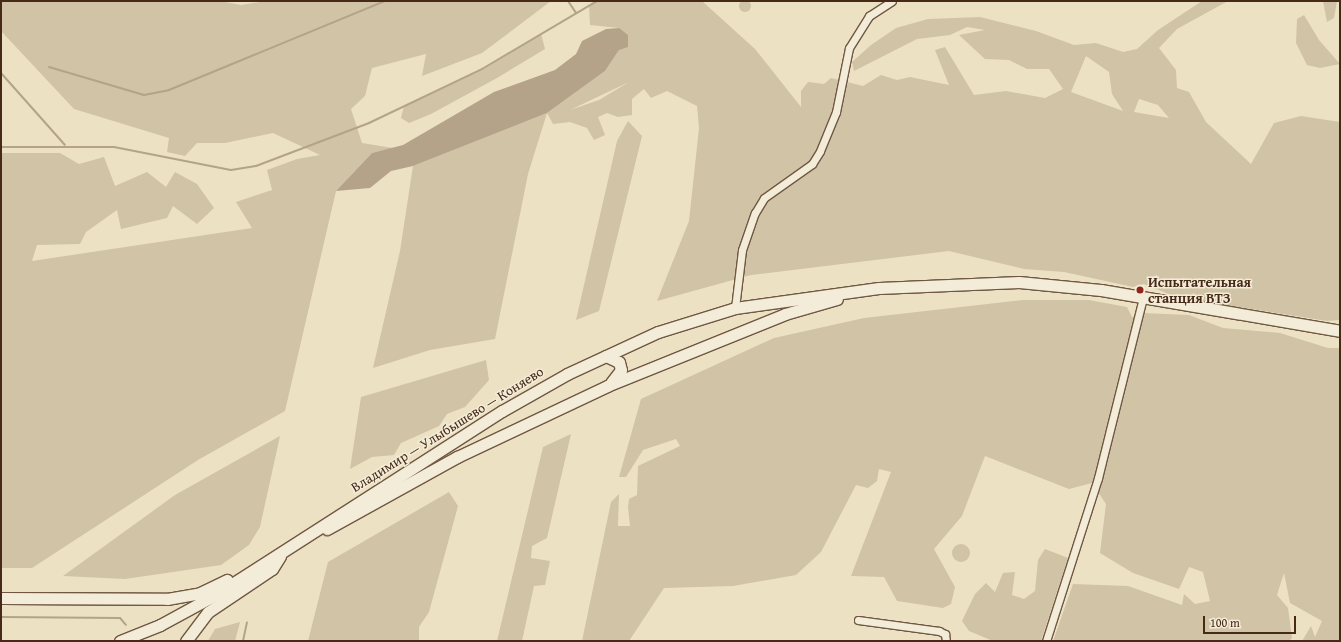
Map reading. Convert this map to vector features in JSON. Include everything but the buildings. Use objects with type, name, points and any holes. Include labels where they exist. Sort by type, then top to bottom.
[{"type":"main road","name":"Владимир — Улыбышево — Коняево","points":[[309,537],[343,511],[502,410],[606,356],[658,332],[735,308],[914,285],[1019,282],[1143,297],[1340,331]]},
{"type":"main road","name":"Владимир — Улыбышево — Коняево","points":[[120,641],[167,621],[309,537],[457,457],[607,386],[785,314],[839,298],[914,285]]},
{"type":"main road","name":"Владимир — Улыбышево — Коняево","points":[[606,356],[619,362],[621,370],[607,386]]},
{"type":"main road","points":[[1,598],[167,599],[200,592],[281,553]]},
{"type":"main road","points":[[186,641],[208,612],[272,569],[281,553]]},
{"type":"street","points":[[735,308],[742,250],[755,213],[764,198],[812,164],[820,151],[836,112],[849,48],[869,16],[892,1]]},
{"type":"street","points":[[1046,641],[1098,478],[1143,297]]},
{"type":"street","points":[[858,620],[940,631],[945,634],[946,641]]},
{"type":"shaded area","points":[[743,0],[747,0],[751,6],[747,12],[743,12],[739,8],[739,4]]},
{"type":"shaded area","points":[[1,1],[220,1],[241,5],[266,1],[551,1],[482,53],[422,76],[426,54],[372,68],[365,96],[351,109],[362,143],[393,148],[372,153],[336,191],[285,411],[198,460],[32,568],[1,568],[1,153],[60,153],[79,164],[104,157],[115,186],[147,172],[166,187],[175,172],[197,184],[214,208],[197,224],[173,206],[167,218],[121,229],[117,210],[86,232],[80,244],[37,245],[32,261],[252,228],[236,202],[272,190],[267,170],[297,159],[320,155],[273,133],[225,143],[197,143],[185,156],[167,152],[169,138],[74,109],[1,31]]},
{"type":"shaded area","points":[[597,1],[702,1],[755,49],[801,107],[801,91],[808,82],[824,84],[831,78],[863,86],[881,75],[897,80],[910,77],[949,85],[935,50],[945,47],[974,95],[1006,91],[1045,98],[1063,89],[1049,69],[1027,69],[1009,60],[985,59],[959,35],[985,30],[967,27],[950,35],[917,39],[854,71],[852,62],[871,45],[896,28],[928,19],[980,17],[1036,31],[1074,45],[1096,43],[1123,52],[1137,49],[1158,30],[1202,1],[1228,1],[1177,29],[1159,48],[1176,70],[1177,88],[1189,92],[1206,122],[1251,164],[1274,123],[1301,116],[1340,122],[1340,320],[1327,321],[1176,297],[1144,284],[1133,287],[1064,272],[1024,269],[949,251],[751,275],[657,301],[689,221],[699,128],[697,106],[667,91],[651,98],[644,89],[632,99],[632,115],[618,117],[607,113],[598,117],[605,135],[594,140],[587,128],[570,122],[553,124],[547,113],[605,71],[619,50],[619,28],[590,25],[589,6]],"holes":[[[1086,56],[1109,72],[1112,94],[1123,111],[1071,92]],[[629,82],[599,100],[570,110]],[[1139,99],[1158,105],[1169,118],[1134,112]]]},
{"type":"shaded area","points":[[1323,1],[1337,1],[1334,18],[1327,22]]},
{"type":"shaded area","points":[[1304,15],[1319,40],[1340,64],[1320,68],[1307,65],[1296,43],[1297,19]]},
{"type":"shaded area","points":[[619,28],[628,35],[628,47],[619,50],[605,71],[547,113],[413,166],[391,171],[370,188],[336,191],[372,153],[403,145],[494,92],[555,70],[576,54],[582,41],[606,29]]},
{"type":"shaded area","points":[[541,34],[545,49],[497,78],[431,114],[409,123],[401,118],[404,106],[482,69]]},
{"type":"shaded area","points":[[547,113],[528,174],[495,339],[430,350],[373,368],[400,251],[413,166]]},
{"type":"shaded area","points":[[628,121],[642,136],[599,311],[576,320],[617,141]]},
{"type":"shaded area","points":[[1023,300],[1089,300],[1127,307],[1132,317],[1142,313],[1189,315],[1223,328],[1280,333],[1328,348],[1340,348],[1340,641],[1302,641],[1311,626],[1315,637],[1322,621],[1290,603],[1284,573],[1277,595],[1288,608],[1292,638],[1289,641],[1053,641],[1073,584],[1128,586],[1182,605],[1184,594],[1195,604],[1210,601],[1203,572],[1189,567],[1179,589],[1133,573],[1100,553],[1106,504],[1092,483],[1069,489],[985,456],[962,516],[934,549],[955,587],[951,604],[943,608],[897,601],[884,577],[851,576],[891,472],[879,469],[877,481],[868,488],[856,485],[821,552],[796,575],[733,586],[664,588],[629,641],[582,641],[611,502],[619,494],[618,526],[630,526],[628,507],[629,499],[637,495],[638,466],[680,446],[676,439],[643,450],[626,477],[619,477],[641,399],[774,338],[864,318]]},
{"type":"shaded area","points":[[486,360],[489,380],[465,407],[447,414],[439,426],[401,443],[394,455],[372,457],[350,469],[361,397]]},
{"type":"shaded area","points":[[571,434],[547,538],[532,546],[531,558],[550,561],[545,585],[534,586],[522,641],[497,641],[543,447]]},
{"type":"shaded area","points":[[280,436],[260,527],[249,545],[221,565],[125,579],[63,576],[175,495]]},
{"type":"shaded area","points":[[449,492],[458,506],[429,612],[419,627],[419,641],[308,641],[328,562]]},
{"type":"shaded area","points":[[957,544],[965,544],[970,549],[968,560],[965,562],[957,562],[952,557],[952,549]]},
{"type":"shaded area","points":[[1045,549],[1068,558],[1041,641],[993,641],[969,631],[962,621],[975,594],[986,583],[995,592],[1003,573],[1015,572],[1012,595],[1024,599],[1035,591],[1038,560]]},
{"type":"shaded area","points":[[240,622],[235,641],[208,641],[215,629]]},
{"type":"waterway","points":[[49,67],[144,95],[169,90],[385,1]]},
{"type":"waterway","points":[[568,1],[576,13]]},
{"type":"waterway","points":[[1,147],[114,147],[231,170],[256,166],[369,123],[482,69],[597,1]]},
{"type":"waterway","points":[[1,73],[65,145]]},
{"type":"waterway","points":[[1,617],[120,618],[126,625]]},
{"type":"waterway","points":[[243,641],[247,622]]},
{"type":"place","name":"Испытательная станция ВТЗ","points":[[1140,290]]}]
